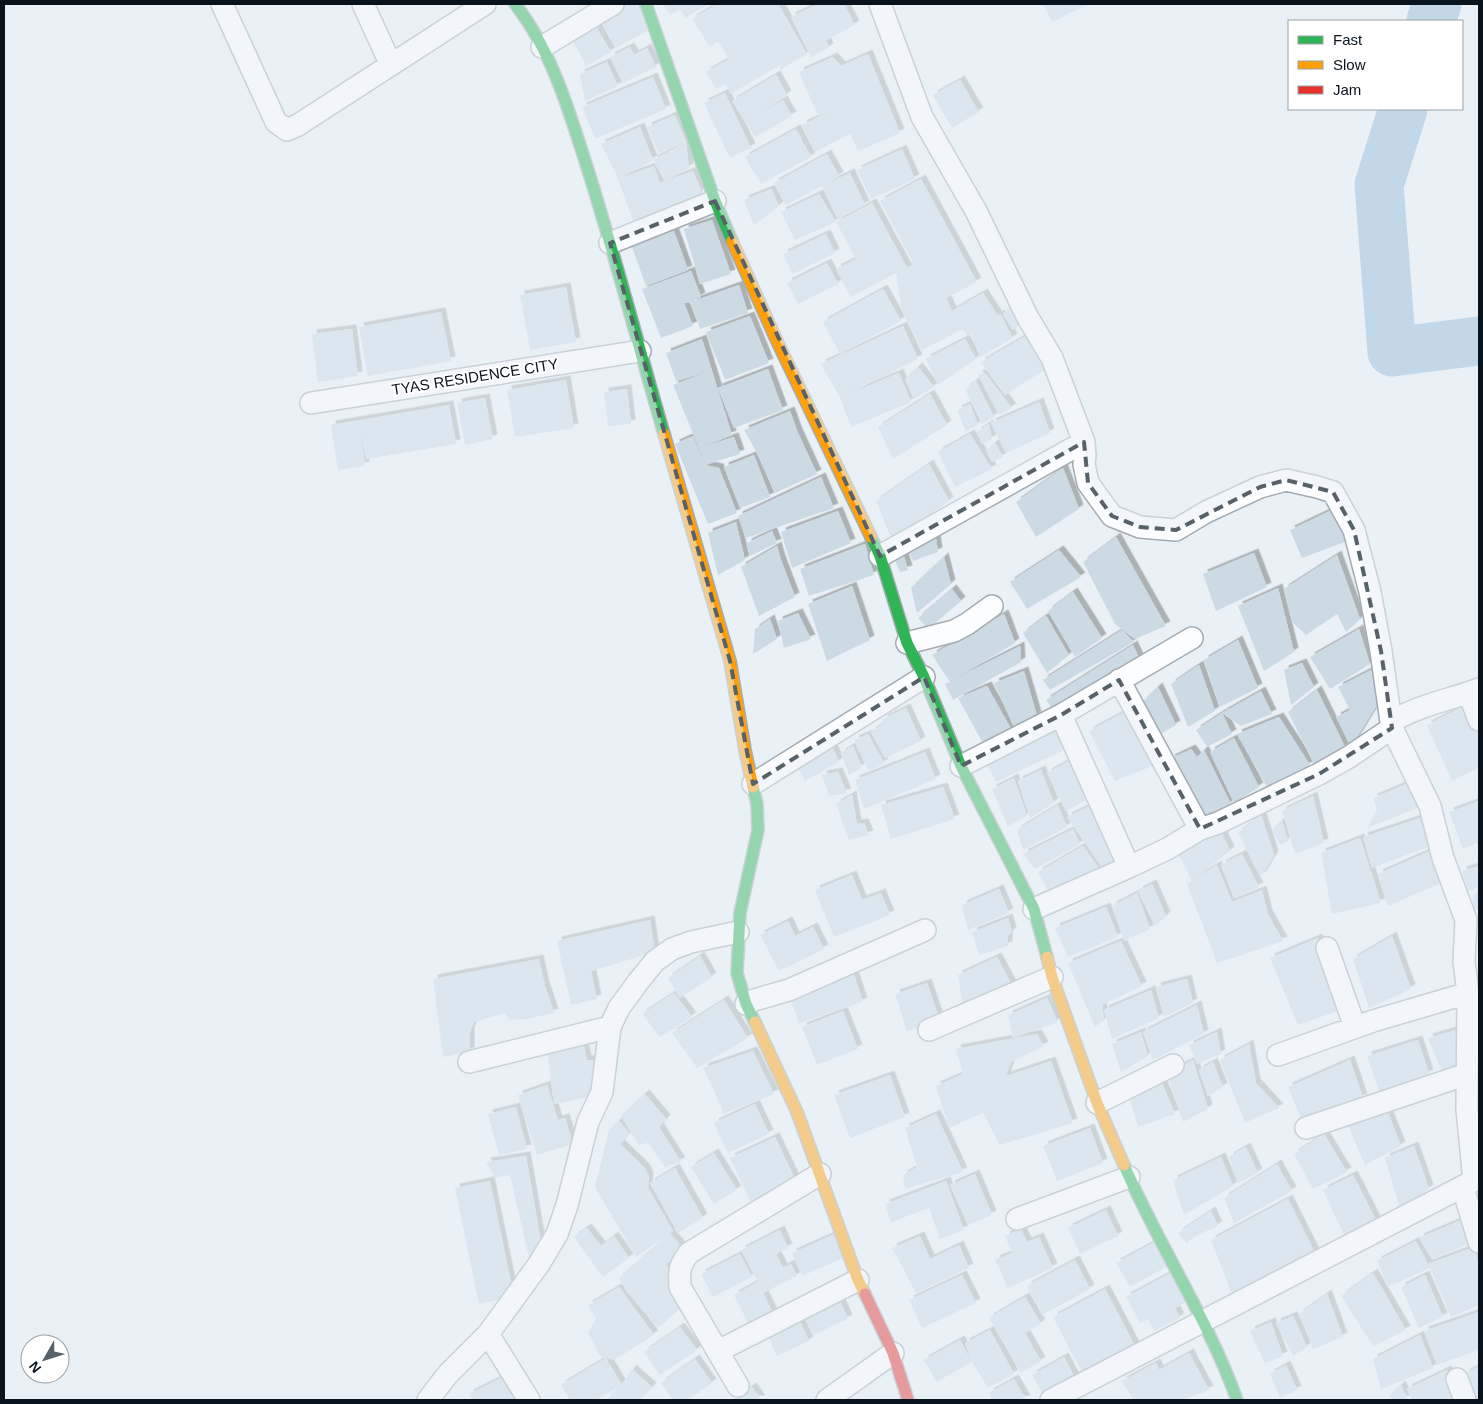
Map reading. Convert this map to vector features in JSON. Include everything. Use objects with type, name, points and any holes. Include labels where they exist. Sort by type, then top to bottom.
[{"type":"street","points":[[222,4],[276,122],[286,130],[298,125],[485,4]]},
{"type":"street","points":[[363,4],[391,65]]},
{"type":"street","points":[[515,4],[542,47],[564,96],[610,243],[730,661],[745,750],[757,804],[758,830],[740,913],[737,973],[746,1004],[797,1112],[858,1280],[893,1353],[908,1400]]},
{"type":"street","points":[[542,47],[613,4]]},
{"type":"street","points":[[646,4],[714,201],[775,337],[880,556],[907,643],[924,677],[961,766],[1034,909],[1052,977],[1097,1103],[1129,1177],[1204,1322],[1229,1377],[1237,1400]]},
{"type":"street","points":[[880,4],[922,117],[976,211],[1028,318],[1052,358],[1084,442],[1084,464],[1088,483],[1112,516],[1140,527],[1176,530],[1206,512],[1260,487],[1286,480],[1333,492],[1354,530],[1370,592],[1392,725],[1430,806],[1443,858],[1472,919],[1464,962],[1468,993],[1467,1110],[1472,1182],[1479,1242]]},
{"type":"street","points":[[610,243],[714,201]]},
{"type":"street","name":"TYAS RESIDENCE CITY","points":[[311,403],[640,351]]},
{"type":"street","points":[[880,556],[1084,442]]},
{"type":"street","points":[[907,643],[954,631],[992,606]]},
{"type":"street","points":[[961,766],[1060,715],[1192,638]]},
{"type":"street","points":[[753,784],[924,677]]},
{"type":"street","points":[[1119,680],[1200,829]]},
{"type":"street","points":[[1034,909],[1129,867],[1167,849],[1200,829],[1218,823],[1319,774],[1349,757],[1420,707],[1474,691],[1479,720]]},
{"type":"street","points":[[1060,715],[1129,867]]},
{"type":"street","points":[[746,1004],[789,990],[925,930]]},
{"type":"street","points":[[428,1400],[448,1374],[488,1334],[539,1264],[557,1234],[567,1205],[588,1122],[602,1092],[610,1027],[619,1008],[638,982],[661,957],[672,949],[691,942],[738,932]]},
{"type":"street","points":[[1327,948],[1355,1027]]},
{"type":"street","points":[[929,1030],[1052,977]]},
{"type":"street","points":[[1278,1055],[1355,1027],[1468,993]]},
{"type":"street","points":[[469,1062],[610,1027]]},
{"type":"street","points":[[1097,1103],[1173,1065]]},
{"type":"street","points":[[1306,1128],[1467,1074]]},
{"type":"street","points":[[738,1386],[680,1287],[679,1272],[681,1263],[689,1253],[820,1174]]},
{"type":"street","points":[[1017,1219],[1129,1177]]},
{"type":"street","points":[[1051,1400],[1472,1182]]},
{"type":"street","points":[[718,1351],[858,1280]]},
{"type":"street","points":[[488,1334],[528,1400]]},
{"type":"street","points":[[827,1400],[893,1353]]},
{"type":"street","points":[[1457,1379],[1465,1400]]},
{"type":"highlighted area","points":[[715,201],[880,556],[1084,442],[1088,483],[1112,516],[1140,527],[1176,530],[1260,487],[1286,480],[1333,492],[1354,530],[1381,651],[1392,728],[1319,774],[1200,829],[1119,680],[1061,715],[961,766],[924,677],[753,784],[730,661],[610,243]]},
{"type":"building","points":[[627,4],[637,4],[651,29],[616,48],[600,19]]},
{"type":"building","points":[[663,4],[709,4],[685,18],[680,9],[670,15]]},
{"type":"building","points":[[717,4],[778,4],[807,54],[780,70],[780,65],[731,94],[725,84],[716,89],[706,72],[729,59],[718,41],[710,47],[692,19]]},
{"type":"building","points":[[818,4],[844,4],[855,25],[826,40],[829,48],[811,57],[791,17]]},
{"type":"building","points":[[1043,4],[1088,4],[1052,22]]},
{"type":"building","points":[[594,23],[611,52],[586,66],[570,36]]},
{"type":"building","points":[[630,47],[634,55],[647,48],[656,67],[623,83],[610,57]]},
{"type":"building","points":[[868,54],[900,133],[858,151],[850,134],[815,152],[802,125],[833,110],[818,116],[799,72],[833,57],[841,66]]},
{"type":"building","points":[[607,62],[618,86],[585,101],[580,74]]},
{"type":"building","points":[[776,75],[787,95],[754,116],[783,100],[792,116],[755,137],[732,101]]},
{"type":"building","points":[[653,77],[666,109],[595,139],[582,107]]},
{"type":"building","points":[[960,80],[979,112],[952,128],[933,95]]},
{"type":"building","points":[[725,93],[751,148],[730,158],[704,103]]},
{"type":"building","points":[[675,115],[686,142],[659,153],[647,127]]},
{"type":"building","points":[[640,127],[653,160],[618,179],[601,144]]},
{"type":"building","points":[[796,129],[811,157],[761,184],[745,157]]},
{"type":"building","points":[[686,142],[689,168],[665,181],[653,160]]},
{"type":"building","points":[[902,149],[915,179],[871,199],[857,170]]},
{"type":"building","points":[[827,154],[839,176],[824,185],[850,173],[865,205],[837,218],[822,186],[786,205],[774,183]]},
{"type":"building","points":[[654,166],[660,183],[693,171],[701,190],[691,205],[635,226],[618,179]]},
{"type":"building","points":[[921,179],[977,282],[946,298],[952,311],[983,293],[998,316],[1000,314],[1013,338],[980,357],[971,334],[990,321],[967,336],[963,329],[922,350],[902,311],[896,273],[851,297],[836,269],[856,259],[836,222],[872,203],[907,268],[914,264],[880,201]]},
{"type":"building","points":[[771,189],[779,206],[754,225],[744,200]]},
{"type":"building","points":[[819,194],[836,222],[795,240],[781,212]]},
{"type":"building","points":[[712,220],[731,274],[700,284],[684,229]]},
{"type":"building","points":[[671,223],[688,270],[646,286],[629,239]]},
{"type":"building","points":[[826,234],[835,253],[793,274],[783,254]]},
{"type":"building","points":[[827,263],[838,284],[798,304],[787,283]]},
{"type":"building","points":[[691,271],[701,297],[684,303],[693,326],[661,338],[642,289]]},
{"type":"building","points":[[739,285],[748,313],[700,329],[691,302]]},
{"type":"building","points":[[566,287],[576,342],[530,350],[520,295]]},
{"type":"building","points":[[883,289],[901,321],[840,354],[823,322]]},
{"type":"building","points":[[1013,306],[1023,322],[1013,330],[1003,314]]},
{"type":"building","points":[[441,312],[451,361],[368,376],[359,327]]},
{"type":"building","points":[[750,316],[769,363],[725,380],[706,332]]},
{"type":"building","points":[[903,326],[918,359],[846,395],[899,373],[911,402],[851,427],[840,398],[821,364]]},
{"type":"building","points":[[352,329],[358,376],[318,382],[312,334]]},
{"type":"building","points":[[1031,333],[1051,366],[1005,395],[981,362]]},
{"type":"building","points":[[702,339],[732,435],[702,447],[734,437],[740,454],[705,465],[719,468],[737,513],[708,524],[675,444],[693,436],[704,463],[673,385],[707,372],[676,381],[666,353]]},
{"type":"building","points":[[965,339],[976,359],[938,385],[926,359]]},
{"type":"building","points":[[918,367],[934,387],[914,399],[905,379]]},
{"type":"building","points":[[768,369],[783,410],[734,428],[718,388]]},
{"type":"building","points":[[985,373],[1012,408],[999,415],[978,375]]},
{"type":"building","points":[[566,380],[574,428],[515,437],[507,390]]},
{"type":"building","points":[[976,381],[994,417],[982,424],[965,389]]},
{"type":"building","points":[[627,389],[631,424],[608,426],[604,392]]},
{"type":"building","points":[[930,394],[947,425],[893,459],[878,427]]},
{"type":"building","points":[[485,398],[493,439],[465,445],[457,403]]},
{"type":"building","points":[[1039,402],[1050,433],[1006,453],[991,423]]},
{"type":"building","points":[[970,404],[978,425],[966,431],[957,410]]},
{"type":"building","points":[[449,405],[456,444],[366,459],[360,430],[365,466],[338,470],[331,425]]},
{"type":"building","points":[[790,411],[817,474],[775,493],[744,430]]},
{"type":"building","points":[[989,424],[992,439],[982,444],[977,432]]},
{"type":"building","points":[[970,434],[992,469],[955,487],[938,452]]},
{"type":"building","points":[[995,443],[1003,457],[992,462],[986,451]]},
{"type":"building","points":[[754,455],[770,497],[740,508],[724,467]]},
{"type":"building","points":[[929,464],[949,501],[893,543],[876,501]]},
{"type":"building","points":[[1063,468],[1079,509],[1036,537],[1016,502]]},
{"type":"building","points":[[821,477],[834,508],[746,538],[738,516]]},
{"type":"building","points":[[1334,509],[1350,540],[1302,558],[1290,530]]},
{"type":"building","points":[[838,511],[851,543],[792,568],[781,532]]},
{"type":"building","points":[[736,522],[745,560],[718,575],[708,533]]},
{"type":"building","points":[[772,531],[777,543],[750,556],[747,543]]},
{"type":"building","points":[[935,532],[938,552],[913,561],[907,547]]},
{"type":"building","points":[[1116,537],[1166,626],[1135,639],[1115,624],[1083,562]]},
{"type":"building","points":[[865,544],[874,575],[809,596],[800,569]]},
{"type":"building","points":[[777,546],[795,597],[759,616],[741,567]]},
{"type":"building","points":[[902,550],[908,570],[900,572],[893,555]]},
{"type":"building","points":[[1059,550],[1081,577],[1027,609],[1010,582]]},
{"type":"building","points":[[1254,553],[1267,587],[1216,611],[1203,574]]},
{"type":"building","points":[[1337,555],[1360,619],[1346,632],[1337,614],[1306,635],[1293,623],[1284,589]]},
{"type":"building","points":[[944,557],[951,584],[917,613],[911,588]]},
{"type":"building","points":[[852,586],[870,640],[827,661],[808,604]]},
{"type":"building","points":[[1278,588],[1294,652],[1264,671],[1238,606]]},
{"type":"building","points":[[952,589],[961,601],[928,629],[918,618]]},
{"type":"building","points":[[1073,592],[1102,638],[1075,657],[1048,611]]},
{"type":"building","points":[[798,613],[811,639],[784,648],[778,621]]},
{"type":"building","points":[[1004,614],[1015,643],[956,678],[1020,646],[1021,662],[953,700],[945,684],[950,682],[932,655]]},
{"type":"building","points":[[1046,616],[1069,655],[1047,673],[1023,633]]},
{"type":"building","points":[[770,619],[777,639],[753,654],[755,629]]},
{"type":"building","points":[[1359,629],[1370,664],[1330,689],[1310,657]]},
{"type":"building","points":[[1122,630],[1134,642],[1050,690],[1043,680]]},
{"type":"building","points":[[1238,640],[1258,688],[1220,707],[1204,660]]},
{"type":"building","points":[[1133,645],[1139,658],[1053,710],[1046,700]]},
{"type":"building","points":[[1302,663],[1314,687],[1291,705],[1284,670]]},
{"type":"building","points":[[1199,665],[1215,711],[1188,727],[1171,684]]},
{"type":"building","points":[[1375,668],[1386,690],[1351,747],[1336,717],[1350,710],[1338,687]]},
{"type":"building","points":[[1024,671],[1037,716],[1015,729],[994,683]]},
{"type":"building","points":[[987,686],[1012,731],[985,747],[958,698]]},
{"type":"building","points":[[1158,687],[1176,725],[1159,735],[1142,702]]},
{"type":"building","points":[[1317,690],[1345,747],[1315,766],[1288,712]]},
{"type":"building","points":[[1261,691],[1272,714],[1241,726],[1222,713]]},
{"type":"building","points":[[1471,702],[1479,726],[1479,768],[1452,781],[1427,725]]},
{"type":"building","points":[[906,708],[921,741],[885,758],[871,732],[883,724],[883,719]]},
{"type":"building","points":[[1127,711],[1155,765],[1115,781],[1089,731]]},
{"type":"building","points":[[1222,713],[1232,734],[1207,747],[1196,730]]},
{"type":"building","points":[[1279,717],[1310,765],[1267,787],[1237,734]]},
{"type":"building","points":[[1062,722],[1072,746],[996,782],[984,760]]},
{"type":"building","points":[[868,734],[884,763],[869,772],[854,740]]},
{"type":"building","points":[[1234,738],[1259,787],[1234,803],[1210,752]]},
{"type":"building","points":[[832,746],[839,762],[805,781],[797,766]]},
{"type":"building","points":[[853,746],[862,767],[849,775],[841,753]]},
{"type":"building","points":[[1191,749],[1197,757],[1204,750],[1231,804],[1203,818],[1170,759]]},
{"type":"building","points":[[925,752],[936,779],[864,809],[855,780]]},
{"type":"building","points":[[1076,757],[1094,796],[1066,811],[1047,773]]},
{"type":"building","points":[[1041,770],[1054,803],[1030,818],[1018,781]]},
{"type":"building","points":[[838,772],[847,793],[829,796],[822,775]]},
{"type":"building","points":[[1014,778],[1027,816],[1008,826],[992,789]]},
{"type":"building","points":[[1411,782],[1420,807],[1367,828],[1377,810],[1373,798]]},
{"type":"building","points":[[943,787],[955,819],[891,839],[881,805]]},
{"type":"building","points":[[852,795],[857,824],[864,823],[869,835],[849,840],[836,804]]},
{"type":"building","points":[[1313,796],[1324,843],[1295,854],[1282,811]]},
{"type":"building","points":[[1479,801],[1479,842],[1463,849],[1449,812]]},
{"type":"building","points":[[1058,805],[1067,827],[1023,850],[1017,830]]},
{"type":"building","points":[[1092,805],[1119,861],[1104,870],[1067,817]]},
{"type":"building","points":[[1261,814],[1274,855],[1261,877],[1238,833]]},
{"type":"building","points":[[1420,818],[1428,847],[1372,868],[1363,837]]},
{"type":"building","points":[[1282,820],[1288,841],[1280,845],[1272,830]]},
{"type":"building","points":[[1219,827],[1230,851],[1194,879],[1217,865],[1232,902],[1262,890],[1268,914],[1283,941],[1217,963],[1187,884],[1192,881],[1177,851]]},
{"type":"building","points":[[1073,829],[1080,844],[1035,869],[1023,854]]},
{"type":"building","points":[[1360,838],[1381,903],[1332,914],[1321,853]]},
{"type":"building","points":[[1083,846],[1101,871],[1051,896],[1038,872]]},
{"type":"building","points":[[1430,851],[1439,884],[1388,906],[1378,874]]},
{"type":"building","points":[[1242,854],[1259,887],[1234,898],[1221,865]]},
{"type":"building","points":[[1479,866],[1479,887],[1468,891],[1462,871]]},
{"type":"building","points":[[852,875],[862,900],[881,893],[890,915],[834,937],[815,890]]},
{"type":"building","points":[[1152,884],[1166,916],[1155,926],[1138,891]]},
{"type":"building","points":[[999,889],[1009,913],[968,930],[962,905]]},
{"type":"building","points":[[1479,892],[1479,909],[1472,911],[1474,894]]},
{"type":"building","points":[[1137,893],[1150,929],[1124,941],[1112,906]]},
{"type":"building","points":[[1106,907],[1118,937],[1068,957],[1055,928]]},
{"type":"building","points":[[1008,918],[1012,931],[1008,936],[1008,946],[979,955],[972,932]]},
{"type":"building","points":[[650,920],[655,952],[591,971],[597,999],[571,1005],[557,941]]},
{"type":"building","points":[[788,921],[795,936],[813,927],[824,949],[779,971],[760,935]]},
{"type":"building","points":[[1392,936],[1411,989],[1369,1008],[1353,959]]},
{"type":"building","points":[[1318,938],[1346,1008],[1298,1025],[1270,958]]},
{"type":"building","points":[[1121,941],[1142,986],[1102,1005],[1104,1020],[1095,1027],[1068,963]]},
{"type":"building","points":[[700,956],[712,977],[680,998],[668,978]]},
{"type":"building","points":[[997,957],[1013,987],[962,1003],[958,975]]},
{"type":"building","points":[[539,959],[554,1013],[526,1019],[509,1020],[505,1013],[474,1022],[470,1032],[470,1052],[443,1057],[433,979]]},
{"type":"building","points":[[853,972],[863,1002],[799,1023],[789,994]]},
{"type":"building","points":[[1187,979],[1193,1003],[1164,1017],[1156,987]]},
{"type":"building","points":[[927,983],[940,1021],[907,1031],[895,994]]},
{"type":"building","points":[[1151,990],[1159,1018],[1112,1039],[1104,1010]]},
{"type":"building","points":[[674,993],[692,1017],[660,1037],[642,1014]]},
{"type":"building","points":[[1047,998],[1058,1022],[1013,1038],[1008,1015]]},
{"type":"building","points":[[724,1000],[748,1038],[697,1068],[672,1033]]},
{"type":"building","points":[[1197,1005],[1204,1034],[1153,1060],[1143,1032]]},
{"type":"building","points":[[843,1011],[858,1049],[817,1065],[802,1027]]},
{"type":"building","points":[[1459,1029],[1466,1061],[1442,1071],[1428,1038]]},
{"type":"building","points":[[1141,1032],[1148,1056],[1121,1072],[1112,1044]]},
{"type":"building","points":[[1217,1032],[1221,1054],[1197,1064],[1189,1045]]},
{"type":"building","points":[[1037,1034],[1044,1046],[1011,1062],[1006,1076],[1051,1061],[1073,1123],[1000,1145],[983,1113],[949,1128],[936,1086],[963,1074],[956,1049]]},
{"type":"building","points":[[582,1037],[587,1060],[595,1060],[600,1095],[554,1104],[547,1048]]},
{"type":"building","points":[[1418,1040],[1429,1074],[1380,1093],[1367,1056]]},
{"type":"building","points":[[1249,1044],[1256,1083],[1279,1108],[1245,1123],[1220,1060]]},
{"type":"building","points":[[753,1051],[774,1094],[723,1114],[703,1068]]},
{"type":"building","points":[[1193,1060],[1208,1109],[1183,1122],[1167,1073]]},
{"type":"building","points":[[1350,1060],[1363,1098],[1302,1121],[1288,1087]]},
{"type":"building","points":[[1213,1062],[1223,1087],[1208,1096],[1199,1070]]},
{"type":"building","points":[[890,1075],[905,1117],[850,1138],[834,1095]]},
{"type":"building","points":[[1160,1078],[1175,1114],[1138,1127],[1128,1093]]},
{"type":"building","points":[[547,1085],[558,1120],[565,1118],[573,1144],[537,1155],[518,1095]]},
{"type":"building","points":[[645,1094],[666,1119],[659,1127],[681,1162],[665,1167],[648,1143],[639,1145],[621,1116]]},
{"type":"building","points":[[1384,1103],[1401,1146],[1365,1165],[1345,1119]]},
{"type":"building","points":[[755,1104],[769,1134],[728,1153],[714,1123]]},
{"type":"building","points":[[516,1107],[527,1149],[499,1155],[488,1114]]},
{"type":"building","points":[[936,1114],[963,1172],[905,1189],[903,1175],[917,1167],[905,1128]]},
{"type":"building","points":[[619,1121],[629,1133],[620,1144],[645,1168],[649,1177],[648,1188],[673,1231],[636,1257],[595,1187],[609,1130]]},
{"type":"building","points":[[1090,1128],[1103,1163],[1057,1181],[1043,1146]]},
{"type":"building","points":[[1324,1134],[1347,1172],[1313,1189],[1294,1154]]},
{"type":"building","points":[[775,1137],[796,1181],[751,1202],[730,1158]]},
{"type":"building","points":[[1414,1146],[1429,1189],[1400,1208],[1385,1158]]},
{"type":"building","points":[[1246,1147],[1258,1173],[1238,1183],[1229,1157]]},
{"type":"building","points":[[714,1153],[737,1190],[714,1204],[691,1167]]},
{"type":"building","points":[[526,1156],[542,1248],[529,1258],[510,1175],[495,1178],[486,1162]]},
{"type":"building","points":[[1221,1157],[1233,1186],[1184,1215],[1173,1180]]},
{"type":"building","points":[[1277,1164],[1292,1191],[1234,1223],[1224,1198]]},
{"type":"building","points":[[675,1168],[703,1218],[678,1233],[650,1183]]},
{"type":"building","points":[[975,1174],[992,1215],[968,1225],[950,1185]]},
{"type":"building","points":[[1353,1175],[1377,1222],[1345,1237],[1323,1190]]},
{"type":"building","points":[[490,1181],[514,1297],[479,1304],[455,1188]]},
{"type":"building","points":[[946,1181],[964,1230],[940,1239],[929,1208],[891,1222],[885,1204]]},
{"type":"building","points":[[1288,1199],[1317,1257],[1235,1302],[1211,1240]]},
{"type":"building","points":[[1106,1210],[1118,1236],[1080,1254],[1068,1228]]},
{"type":"building","points":[[1211,1211],[1218,1226],[1191,1238],[1187,1244],[1178,1233]]},
{"type":"building","points":[[1466,1218],[1473,1242],[1432,1259],[1419,1238]]},
{"type":"building","points":[[587,1228],[601,1246],[614,1236],[629,1258],[603,1277],[574,1237]]},
{"type":"building","points":[[1021,1229],[1027,1242],[1039,1237],[1053,1268],[1008,1288],[995,1260],[1012,1253],[1005,1236]]},
{"type":"building","points":[[780,1230],[788,1248],[776,1254],[783,1268],[791,1264],[797,1276],[763,1293],[773,1313],[749,1325],[734,1295],[758,1282],[741,1250]]},
{"type":"building","points":[[670,1233],[683,1249],[666,1264],[685,1304],[658,1328],[625,1289],[619,1278]]},
{"type":"building","points":[[835,1234],[846,1257],[802,1276],[792,1253]]},
{"type":"building","points":[[920,1236],[930,1259],[959,1245],[969,1268],[916,1293],[892,1248]]},
{"type":"building","points":[[1416,1241],[1428,1264],[1474,1247],[1479,1265],[1479,1305],[1451,1317],[1430,1268],[1388,1287],[1377,1261]]},
{"type":"building","points":[[1155,1242],[1168,1266],[1130,1287],[1116,1263]]},
{"type":"building","points":[[740,1254],[752,1277],[713,1297],[701,1274]]},
{"type":"building","points":[[1075,1260],[1090,1289],[1042,1315],[1027,1286]]},
{"type":"building","points":[[1171,1273],[1187,1302],[1175,1308],[1180,1318],[1154,1331],[1148,1319],[1140,1323],[1126,1297]]},
{"type":"building","points":[[1373,1273],[1406,1330],[1373,1346],[1341,1296]]},
{"type":"building","points":[[962,1275],[976,1303],[922,1328],[909,1300]]},
{"type":"building","points":[[1425,1275],[1443,1317],[1419,1328],[1401,1287]]},
{"type":"building","points":[[619,1287],[654,1335],[614,1360],[600,1356],[588,1333],[596,1319],[588,1305]]},
{"type":"building","points":[[1105,1289],[1136,1348],[1084,1376],[1053,1317]]},
{"type":"building","points":[[1327,1294],[1343,1337],[1313,1349],[1299,1314]]},
{"type":"building","points":[[1025,1297],[1041,1324],[1025,1333],[1041,1361],[1021,1373],[989,1318]]},
{"type":"building","points":[[840,1301],[848,1319],[813,1335],[805,1318]]},
{"type":"building","points":[[1479,1312],[1479,1350],[1437,1365],[1424,1331]]},
{"type":"building","points":[[1293,1316],[1307,1347],[1293,1356],[1276,1323]]},
{"type":"building","points":[[799,1319],[809,1341],[777,1356],[767,1334]]},
{"type":"building","points":[[1271,1322],[1283,1356],[1265,1363],[1250,1331]]},
{"type":"building","points":[[680,1327],[697,1350],[660,1375],[644,1352]]},
{"type":"building","points":[[990,1330],[1014,1374],[988,1388],[972,1362],[965,1343]]},
{"type":"building","points":[[1420,1335],[1433,1368],[1381,1389],[1373,1359]]},
{"type":"building","points":[[960,1340],[972,1362],[936,1382],[924,1360]]},
{"type":"building","points":[[1189,1353],[1209,1390],[1183,1400],[1133,1400],[1122,1381],[1156,1363],[1159,1370]]},
{"type":"building","points":[[1064,1357],[1075,1378],[1044,1396],[1032,1375]]},
{"type":"building","points":[[606,1358],[622,1385],[596,1400],[570,1400],[561,1385]]},
{"type":"building","points":[[695,1359],[712,1383],[687,1400],[673,1400],[661,1383]]},
{"type":"building","points":[[1286,1365],[1297,1390],[1280,1398],[1270,1374]]},
{"type":"building","points":[[1479,1366],[1479,1400],[1476,1400],[1465,1374]]},
{"type":"building","points":[[632,1369],[652,1387],[640,1400],[606,1400],[623,1383]]},
{"type":"building","points":[[1447,1370],[1459,1400],[1412,1400],[1407,1389]]},
{"type":"building","points":[[503,1377],[514,1400],[472,1400],[469,1394]]},
{"type":"building","points":[[1014,1379],[1026,1400],[992,1400],[989,1393]]},
{"type":"building","points":[[1401,1385],[1408,1400],[1392,1400],[1389,1396]]},
{"type":"building","points":[[752,1387],[761,1400],[732,1400]]},
{"type":"waterway","points":[[1431,20],[1437,4]]},
{"type":"waterway","points":[[1403,110],[1379,185],[1392,352],[1479,341]]},
{"type":"traffic: fast","points":[[515,4],[539,41],[566,103],[607,233],[664,434]]},
{"type":"traffic: fast","points":[[646,4],[715,201],[732,241]]},
{"type":"traffic: fast","points":[[871,537],[880,556],[907,643],[924,677],[961,766],[1034,909],[1047,957]]},
{"type":"traffic: fast","points":[[753,787],[757,804],[758,830],[740,913],[737,973],[746,1004],[755,1022]]},
{"type":"traffic: fast","points":[[1124,1165],[1137,1195],[1212,1340],[1237,1400]]},
{"type":"traffic: slow","points":[[732,241],[775,337],[871,537]]},
{"type":"traffic: slow","points":[[664,434],[730,661],[753,787]]},
{"type":"traffic: slow","points":[[1047,957],[1052,977],[1097,1103],[1124,1165]]},
{"type":"traffic: slow","points":[[755,1022],[797,1112],[858,1280],[865,1294]]},
{"type":"traffic: jam","points":[[865,1294],[893,1353],[908,1400]]}]
